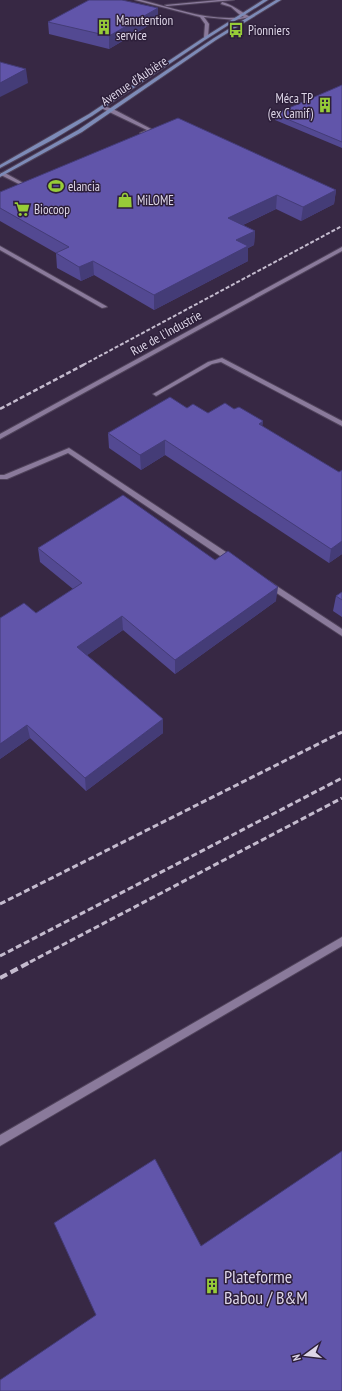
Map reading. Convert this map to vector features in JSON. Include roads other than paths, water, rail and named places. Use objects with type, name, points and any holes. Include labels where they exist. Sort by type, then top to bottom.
[{"type":"main road","name":"Avenue d'Aubière","points":[[0,167],[65,131],[206,37],[266,0]]},
{"type":"main road","name":"Avenue d'Aubière","points":[[2,175],[80,131],[248,18],[279,0]]},
{"type":"street","points":[[137,0],[201,16],[236,19],[248,18]]},
{"type":"street","points":[[160,5],[232,0]]},
{"type":"street","points":[[217,1],[232,6],[248,18]]},
{"type":"street","points":[[201,16],[207,24],[206,37]]},
{"type":"street","points":[[103,107],[151,130],[137,136]]},
{"type":"street","points":[[2,175],[23,184]]},
{"type":"street","points":[[18,187],[30,181]]},
{"type":"street","points":[[0,248],[104,307]]},
{"type":"street","name":"Rue de l'Industrie","points":[[0,437],[342,249]]},
{"type":"street","points":[[156,394],[210,363],[222,360],[342,424]]},
{"type":"street","points":[[0,477],[5,477],[69,450],[236,562]]},
{"type":"street","points":[[262,580],[342,634]]},
{"type":"street","points":[[0,1141],[342,941]]},
{"type":"railway","points":[[83,365],[342,226]]},
{"type":"railway","points":[[0,409],[85,364]]},
{"type":"railway","points":[[0,904],[342,732]]},
{"type":"railway","points":[[0,956],[342,778]]},
{"type":"railway","points":[[30,962],[342,798]]},
{"type":"railway","points":[[0,978],[32,961]]},
{"type":"place","name":"Manutention service","points":[[104,27]]},
{"type":"place","name":"Pionniers","points":[[236,30]]},
{"type":"place","name":"Méca TP (ex Camif)","points":[[325,105]]},
{"type":"place","name":"elancia","points":[[56,186]]},
{"type":"place","name":"MiLOME","points":[[125,200]]},
{"type":"place","name":"Biocoop","points":[[22,209]]},
{"type":"place","name":"Plateforme Babou / B&M","points":[[212,1286]]}]
